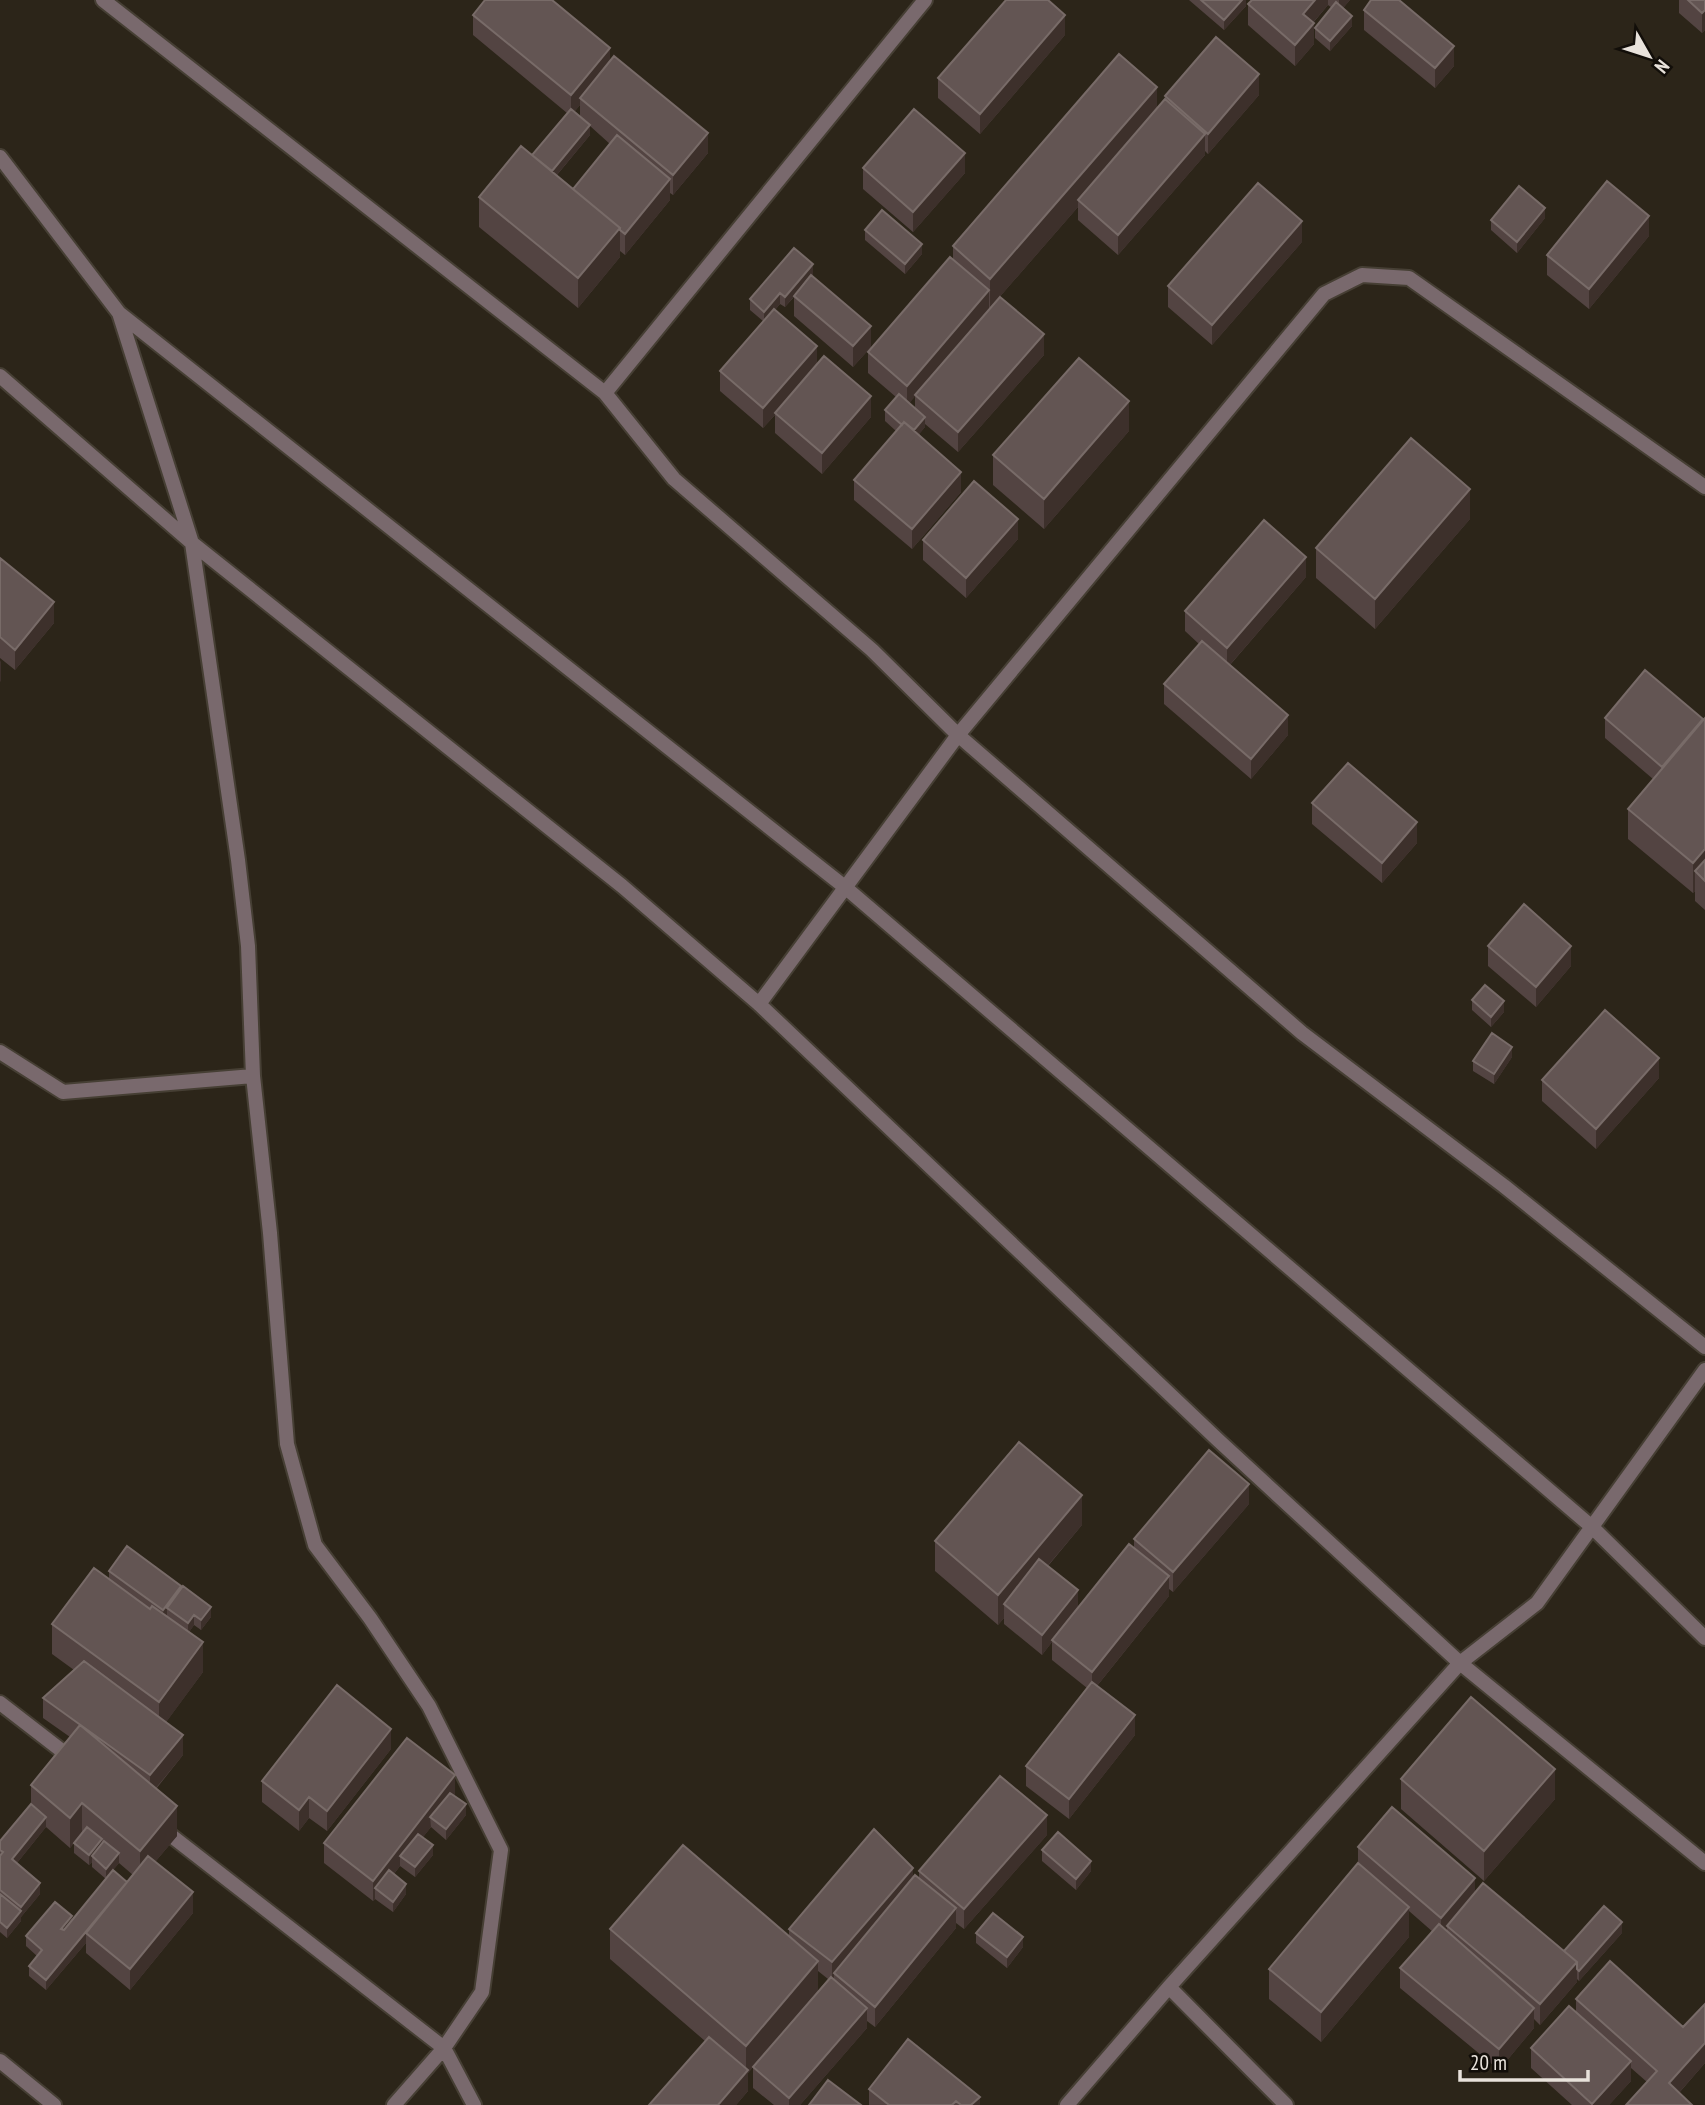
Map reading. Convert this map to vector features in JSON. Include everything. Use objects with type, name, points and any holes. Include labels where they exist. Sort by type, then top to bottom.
[{"type":"street","points":[[103,0],[606,393],[674,479],[872,650],[958,735],[1303,1033],[1504,1186],[1705,1347]]},
{"type":"street","points":[[606,393],[925,0]]},
{"type":"street","points":[[0,158],[119,313],[846,888],[1592,1527],[1705,1638]]},
{"type":"street","points":[[759,1004],[958,735],[1324,295],[1362,275],[1409,278],[1705,488]]},
{"type":"street","points":[[119,313],[192,544],[238,860],[247,946],[253,1076],[288,1444],[315,1545],[370,1618],[429,1706],[501,1850],[482,1993],[444,2048],[394,2105]]},
{"type":"street","points":[[0,376],[192,544],[622,886],[759,1004],[1218,1440],[1460,1663],[1705,1863]]},
{"type":"street","points":[[0,1052],[64,1092],[253,1076]]},
{"type":"street","points":[[1067,2105],[1168,1987],[1460,1663],[1537,1603],[1705,1370]]},
{"type":"street","points":[[0,1703],[83,1768]]},
{"type":"street","points":[[145,1816],[444,2048],[474,2105]]},
{"type":"street","points":[[1168,1987],[1286,2105]]},
{"type":"street","points":[[0,2061],[54,2105]]},
{"type":"building","points":[[485,0],[552,0],[610,48],[571,95],[473,15]]},
{"type":"building","points":[[1006,0],[1048,0],[1065,15],[980,114],[938,78]]},
{"type":"building","points":[[1201,0],[1242,0],[1224,20]]},
{"type":"building","points":[[1252,0],[1315,0],[1303,14],[1314,23],[1295,45],[1248,4]]},
{"type":"building","points":[[1371,0],[1399,0],[1454,46],[1435,68],[1364,10]]},
{"type":"building","points":[[1688,0],[1705,0],[1705,10],[1702,13]]},
{"type":"building","points":[[1336,2],[1352,16],[1330,41],[1315,28]]},
{"type":"building","points":[[1216,37],[1259,74],[1208,134],[1165,96]]},
{"type":"building","points":[[1119,54],[1157,87],[990,279],[953,246]]},
{"type":"building","points":[[614,56],[708,133],[673,175],[580,98]]},
{"type":"building","points":[[1165,99],[1205,134],[1118,235],[1078,200]]},
{"type":"building","points":[[571,109],[590,125],[552,171],[532,155]]},
{"type":"building","points":[[914,109],[965,153],[913,212],[863,168]]},
{"type":"building","points":[[617,135],[670,179],[625,234],[573,189]]},
{"type":"building","points":[[521,146],[620,228],[578,278],[479,197]]},
{"type":"building","points":[[1607,181],[1649,216],[1589,289],[1547,255]]},
{"type":"building","points":[[1258,183],[1302,221],[1212,325],[1168,286]]},
{"type":"building","points":[[1519,186],[1545,208],[1517,242],[1491,220]]},
{"type":"building","points":[[882,210],[922,244],[905,264],[865,230]]},
{"type":"building","points":[[794,248],[813,264],[785,297],[780,293],[764,312],[750,299]]},
{"type":"building","points":[[950,257],[989,290],[907,386],[868,352]]},
{"type":"building","points":[[811,275],[871,326],[853,346],[794,296]]},
{"type":"building","points":[[1000,297],[1044,334],[958,432],[915,395]]},
{"type":"building","points":[[774,309],[817,346],[763,408],[720,371]]},
{"type":"building","points":[[824,356],[871,396],[822,453],[775,413]]},
{"type":"building","points":[[1079,358],[1129,401],[1044,499],[993,455]]},
{"type":"building","points":[[899,394],[925,417],[914,430],[904,422],[902,425],[885,410]]},
{"type":"building","points":[[904,422],[961,472],[912,529],[854,480]]},
{"type":"building","points":[[1411,438],[1470,489],[1375,599],[1316,548]]},
{"type":"building","points":[[974,481],[1018,519],[966,578],[923,540]]},
{"type":"building","points":[[1264,520],[1306,557],[1227,648],[1185,611]]},
{"type":"building","points":[[0,558],[54,602],[15,650],[0,637]]},
{"type":"building","points":[[1202,641],[1288,715],[1251,759],[1164,684]]},
{"type":"building","points":[[1645,670],[1703,719],[1662,767],[1605,718]]},
{"type":"building","points":[[1705,718],[1705,849],[1693,863],[1628,809]]},
{"type":"building","points":[[1348,763],[1417,822],[1382,863],[1312,803]]},
{"type":"building","points":[[1705,860],[1705,881],[1695,871]]},
{"type":"building","points":[[1524,904],[1571,946],[1536,987],[1488,946]]},
{"type":"building","points":[[1485,985],[1504,1001],[1491,1017],[1472,1000]]},
{"type":"building","points":[[1605,1010],[1659,1058],[1596,1129],[1542,1080]]},
{"type":"building","points":[[1492,1033],[1512,1047],[1494,1074],[1473,1061]]},
{"type":"building","points":[[1019,1442],[1082,1495],[998,1595],[935,1541]]},
{"type":"building","points":[[1209,1450],[1249,1484],[1173,1572],[1134,1539]]},
{"type":"building","points":[[1129,1544],[1169,1576],[1092,1672],[1052,1640]]},
{"type":"building","points":[[127,1546],[181,1586],[163,1610],[109,1571]]},
{"type":"building","points":[[1039,1559],[1078,1590],[1042,1635],[1004,1604]]},
{"type":"building","points":[[94,1568],[150,1609],[152,1606],[203,1642],[159,1702],[52,1624]]},
{"type":"building","points":[[183,1586],[211,1607],[201,1620],[194,1615],[188,1623],[167,1608]]},
{"type":"building","points":[[84,1661],[183,1735],[150,1775],[43,1698]]},
{"type":"building","points":[[1092,1682],[1135,1715],[1069,1799],[1026,1766]]},
{"type":"building","points":[[337,1685],[391,1729],[327,1811],[309,1797],[299,1810],[262,1781]]},
{"type":"building","points":[[1471,1697],[1555,1769],[1484,1851],[1401,1779]]},
{"type":"building","points":[[80,1725],[177,1806],[140,1851],[82,1803],[70,1818],[31,1785]]},
{"type":"building","points":[[407,1738],[455,1775],[373,1881],[324,1843]]},
{"type":"building","points":[[1000,1776],[1047,1815],[964,1909],[919,1871]]},
{"type":"building","points":[[450,1793],[466,1804],[446,1829],[430,1817]]},
{"type":"building","points":[[31,1804],[46,1817],[12,1859],[40,1883],[21,1907],[0,1890],[0,1856],[3,1852],[0,1850],[0,1841]]},
{"type":"building","points":[[1392,1807],[1475,1878],[1441,1918],[1358,1847]]},
{"type":"building","points":[[87,1827],[102,1839],[89,1855],[74,1843]]},
{"type":"building","points":[[874,1829],[913,1868],[832,1962],[789,1929]]},
{"type":"building","points":[[1058,1832],[1091,1861],[1076,1879],[1042,1850]]},
{"type":"building","points":[[418,1834],[433,1845],[415,1867],[400,1856]]},
{"type":"building","points":[[104,1841],[119,1853],[106,1869],[92,1856]]},
{"type":"building","points":[[683,1845],[818,1961],[746,2046],[610,1929]]},
{"type":"building","points":[[148,1856],[193,1892],[130,1969],[86,1933]]},
{"type":"building","points":[[1358,1863],[1409,1907],[1321,2012],[1269,1969]]},
{"type":"building","points":[[113,1870],[127,1882],[46,1980],[29,1966],[42,1950],[26,1936],[55,1902],[72,1916],[61,1929],[64,1930]]},
{"type":"building","points":[[389,1870],[406,1884],[393,1902],[375,1888]]},
{"type":"building","points":[[915,1875],[956,1908],[875,2007],[834,1973]]},
{"type":"building","points":[[1483,1883],[1577,1962],[1540,2004],[1447,1926]]},
{"type":"building","points":[[0,1894],[21,1911],[7,1928],[0,1922]]},
{"type":"building","points":[[1604,1906],[1622,1922],[1579,1971],[1577,1962],[1564,1951]]},
{"type":"building","points":[[993,1913],[1023,1937],[1007,1957],[976,1933]]},
{"type":"building","points":[[1439,1924],[1534,2008],[1499,2049],[1400,1968]]},
{"type":"building","points":[[1610,1961],[1683,2027],[1705,2004],[1705,2043],[1669,2083],[1692,2105],[1626,2105],[1657,2071],[1576,1999]]},
{"type":"building","points":[[831,1977],[867,2008],[789,2098],[753,2067]]},
{"type":"building","points":[[1569,2006],[1631,2061],[1592,2104],[1531,2048]]},
{"type":"building","points":[[709,2037],[748,2070],[718,2105],[649,2105]]},
{"type":"building","points":[[908,2039],[980,2097],[971,2105],[961,2105],[956,2101],[952,2105],[889,2105],[869,2089]]},
{"type":"building","points":[[828,2080],[861,2105],[809,2105]]}]
